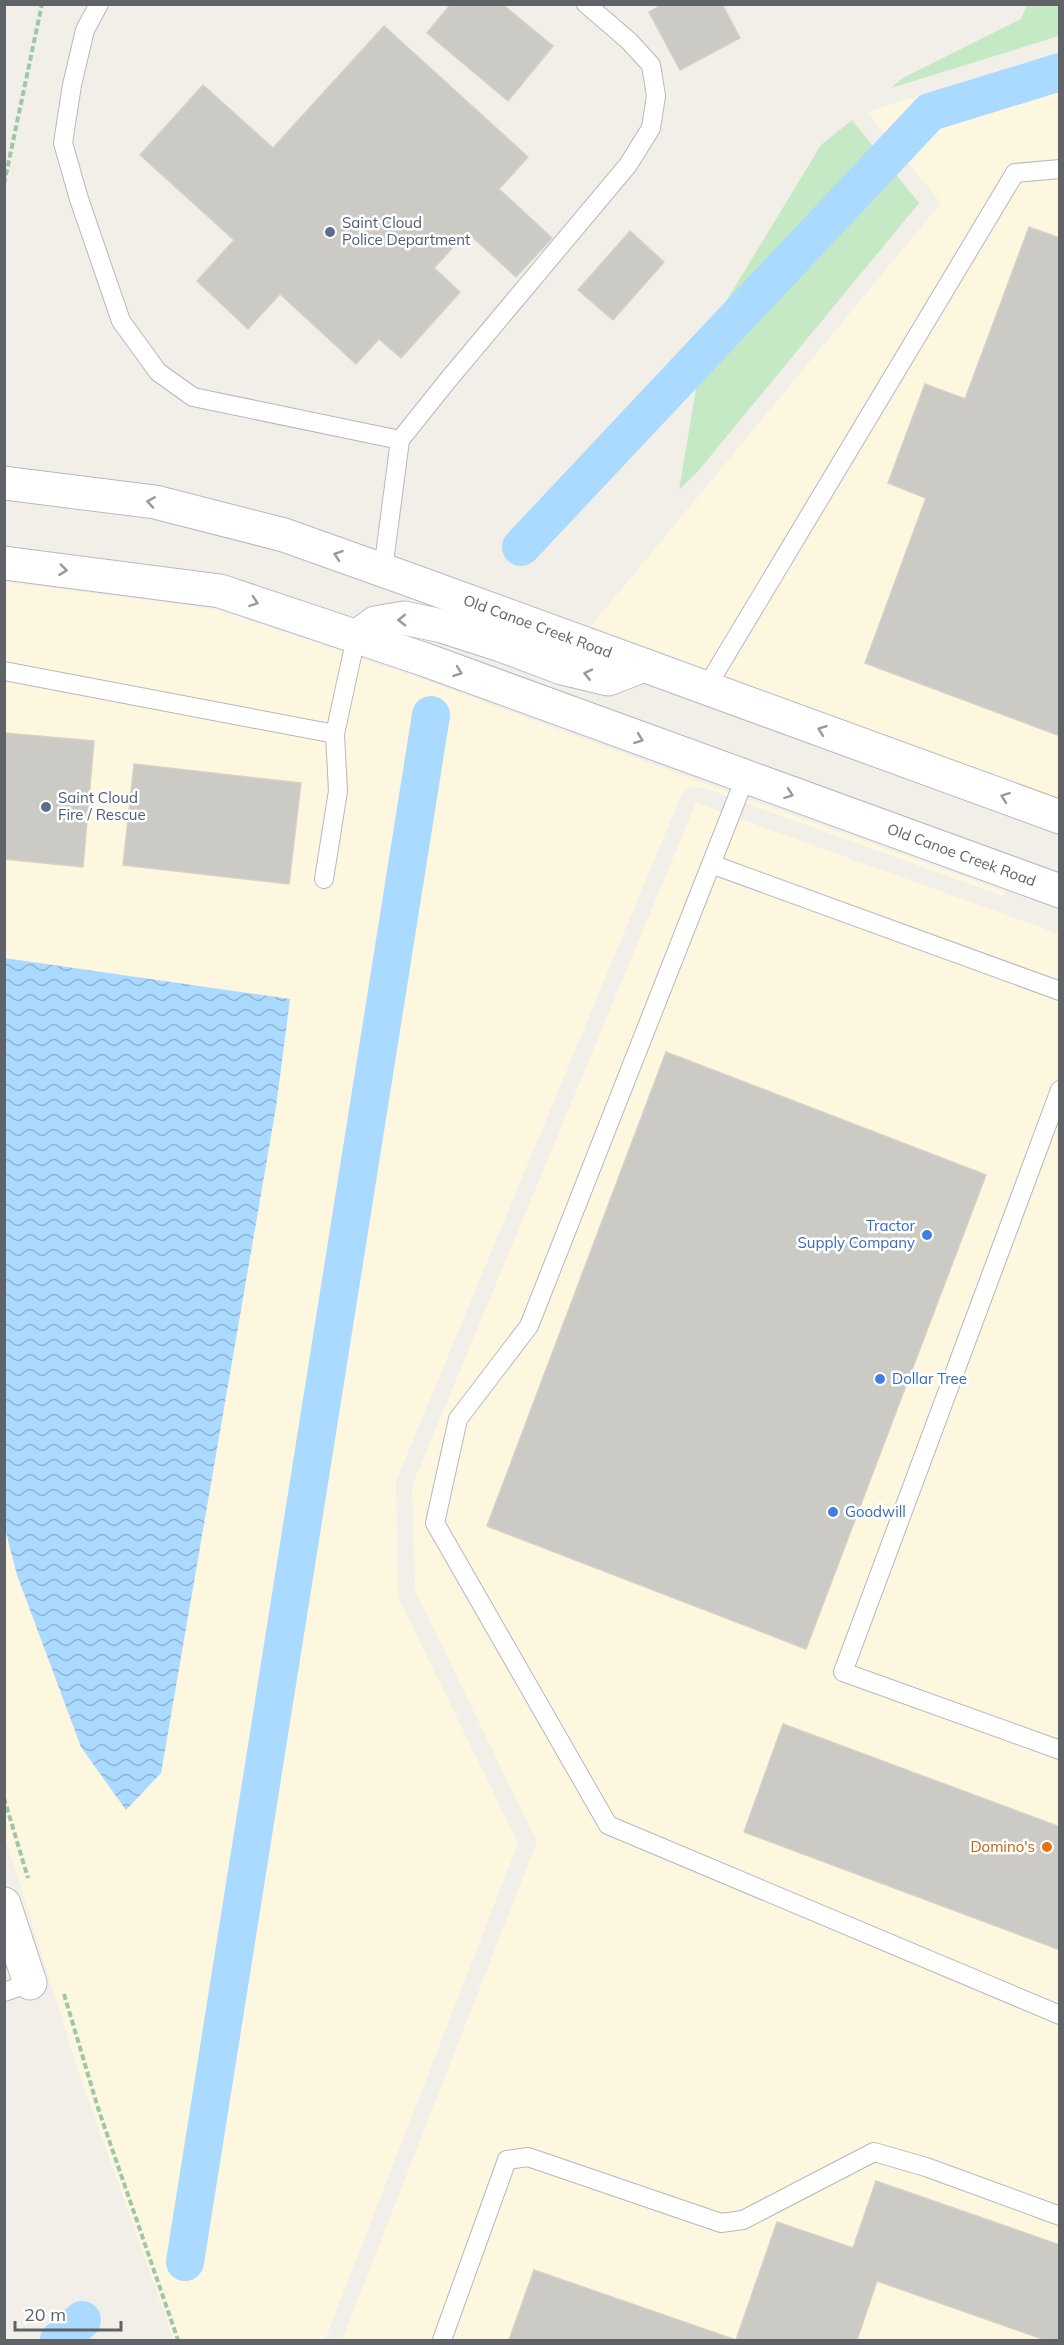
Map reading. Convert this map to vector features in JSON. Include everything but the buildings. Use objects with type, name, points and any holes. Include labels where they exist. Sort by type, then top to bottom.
[{"type":"main road","name":"Old Canoe Creek Road","points":[[4,483],[155,502],[284,535],[1059,817]]},
{"type":"main road","name":"Old Canoe Creek Road","points":[[4,563],[220,591],[370,641],[1059,891]]},
{"type":"main road","points":[[370,641],[375,623],[404,618],[442,626],[562,668],[608,679],[644,665]]},
{"type":"main road","points":[[1025,879],[1059,879]]},
{"type":"main road","points":[[4,1904],[32,1987]]},
{"type":"lane","points":[[99,4],[85,30],[72,85],[63,143],[79,199],[121,321],[158,372],[193,397],[400,440]]},
{"type":"lane","points":[[383,570],[400,440],[628,165],[651,128],[656,96],[651,65],[629,41],[586,4]]},
{"type":"lane","points":[[706,688],[1015,173],[1059,169]]},
{"type":"lane","points":[[324,879],[338,791],[335,734],[370,641]]},
{"type":"lane","points":[[4,671],[335,734]]},
{"type":"lane","points":[[745,778],[529,1326],[458,1419],[435,1522],[608,1825],[1059,2015]]},
{"type":"lane","points":[[711,864],[1059,991]]},
{"type":"lane","points":[[1059,1090],[843,1672],[1059,1750]]},
{"type":"lane","points":[[442,2340],[507,2160],[528,2157],[721,2223],[743,2220],[874,2152],[926,2167],[1059,2216]]},
{"type":"path","points":[[4,184],[42,4]]},
{"type":"path","points":[[4,1798],[30,1885]]},
{"type":"path","points":[[32,1987],[98,2108],[178,2340]]},
{"type":"shaded area","points":[[1059,52],[1059,799],[591,626],[941,203],[867,112]]},
{"type":"shaded area","points":[[5,582],[214,609],[343,652],[352,663],[359,658],[414,676],[1004,891],[1003,896],[704,788],[692,787],[682,793],[396,1481],[398,1597],[518,1843],[325,2340],[174,2340],[79,2073],[5,1837],[4,1528],[17,1575],[81,1747],[126,1810],[161,1773],[276,1107],[290,999],[5,958]]},
{"type":"shaded area","points":[[696,803],[1059,934],[1059,2340],[342,2340],[537,1842],[415,1590],[412,1486]]},
{"type":"green space","points":[[1027,5],[1059,5],[1059,36],[891,88],[903,78],[1021,19]]},
{"type":"green space","points":[[852,120],[919,203],[699,470],[679,490],[705,336],[821,145]]},
{"type":"water","points":[[4,958],[290,999],[276,1107],[161,1773],[126,1810],[81,1747],[17,1575],[5,1528]]},
{"type":"waterway","points":[[521,547],[930,112],[1060,72]]},
{"type":"waterway","points":[[185,2262],[431,715]]},
{"type":"waterway","points":[[59,2340],[82,2320]]},
{"type":"place","name":"Saint Cloud Police Department","points":[[330,232]]},
{"type":"place","name":"Saint Cloud Fire / Rescue","points":[[46,807]]},
{"type":"place","name":"Tractor Supply Company","points":[[927,1235]]},
{"type":"place","name":"Dollar Tree","points":[[880,1379]]},
{"type":"place","name":"Goodwill","points":[[833,1512]]},
{"type":"place","name":"Domino's","points":[[1047,1847]]}]
